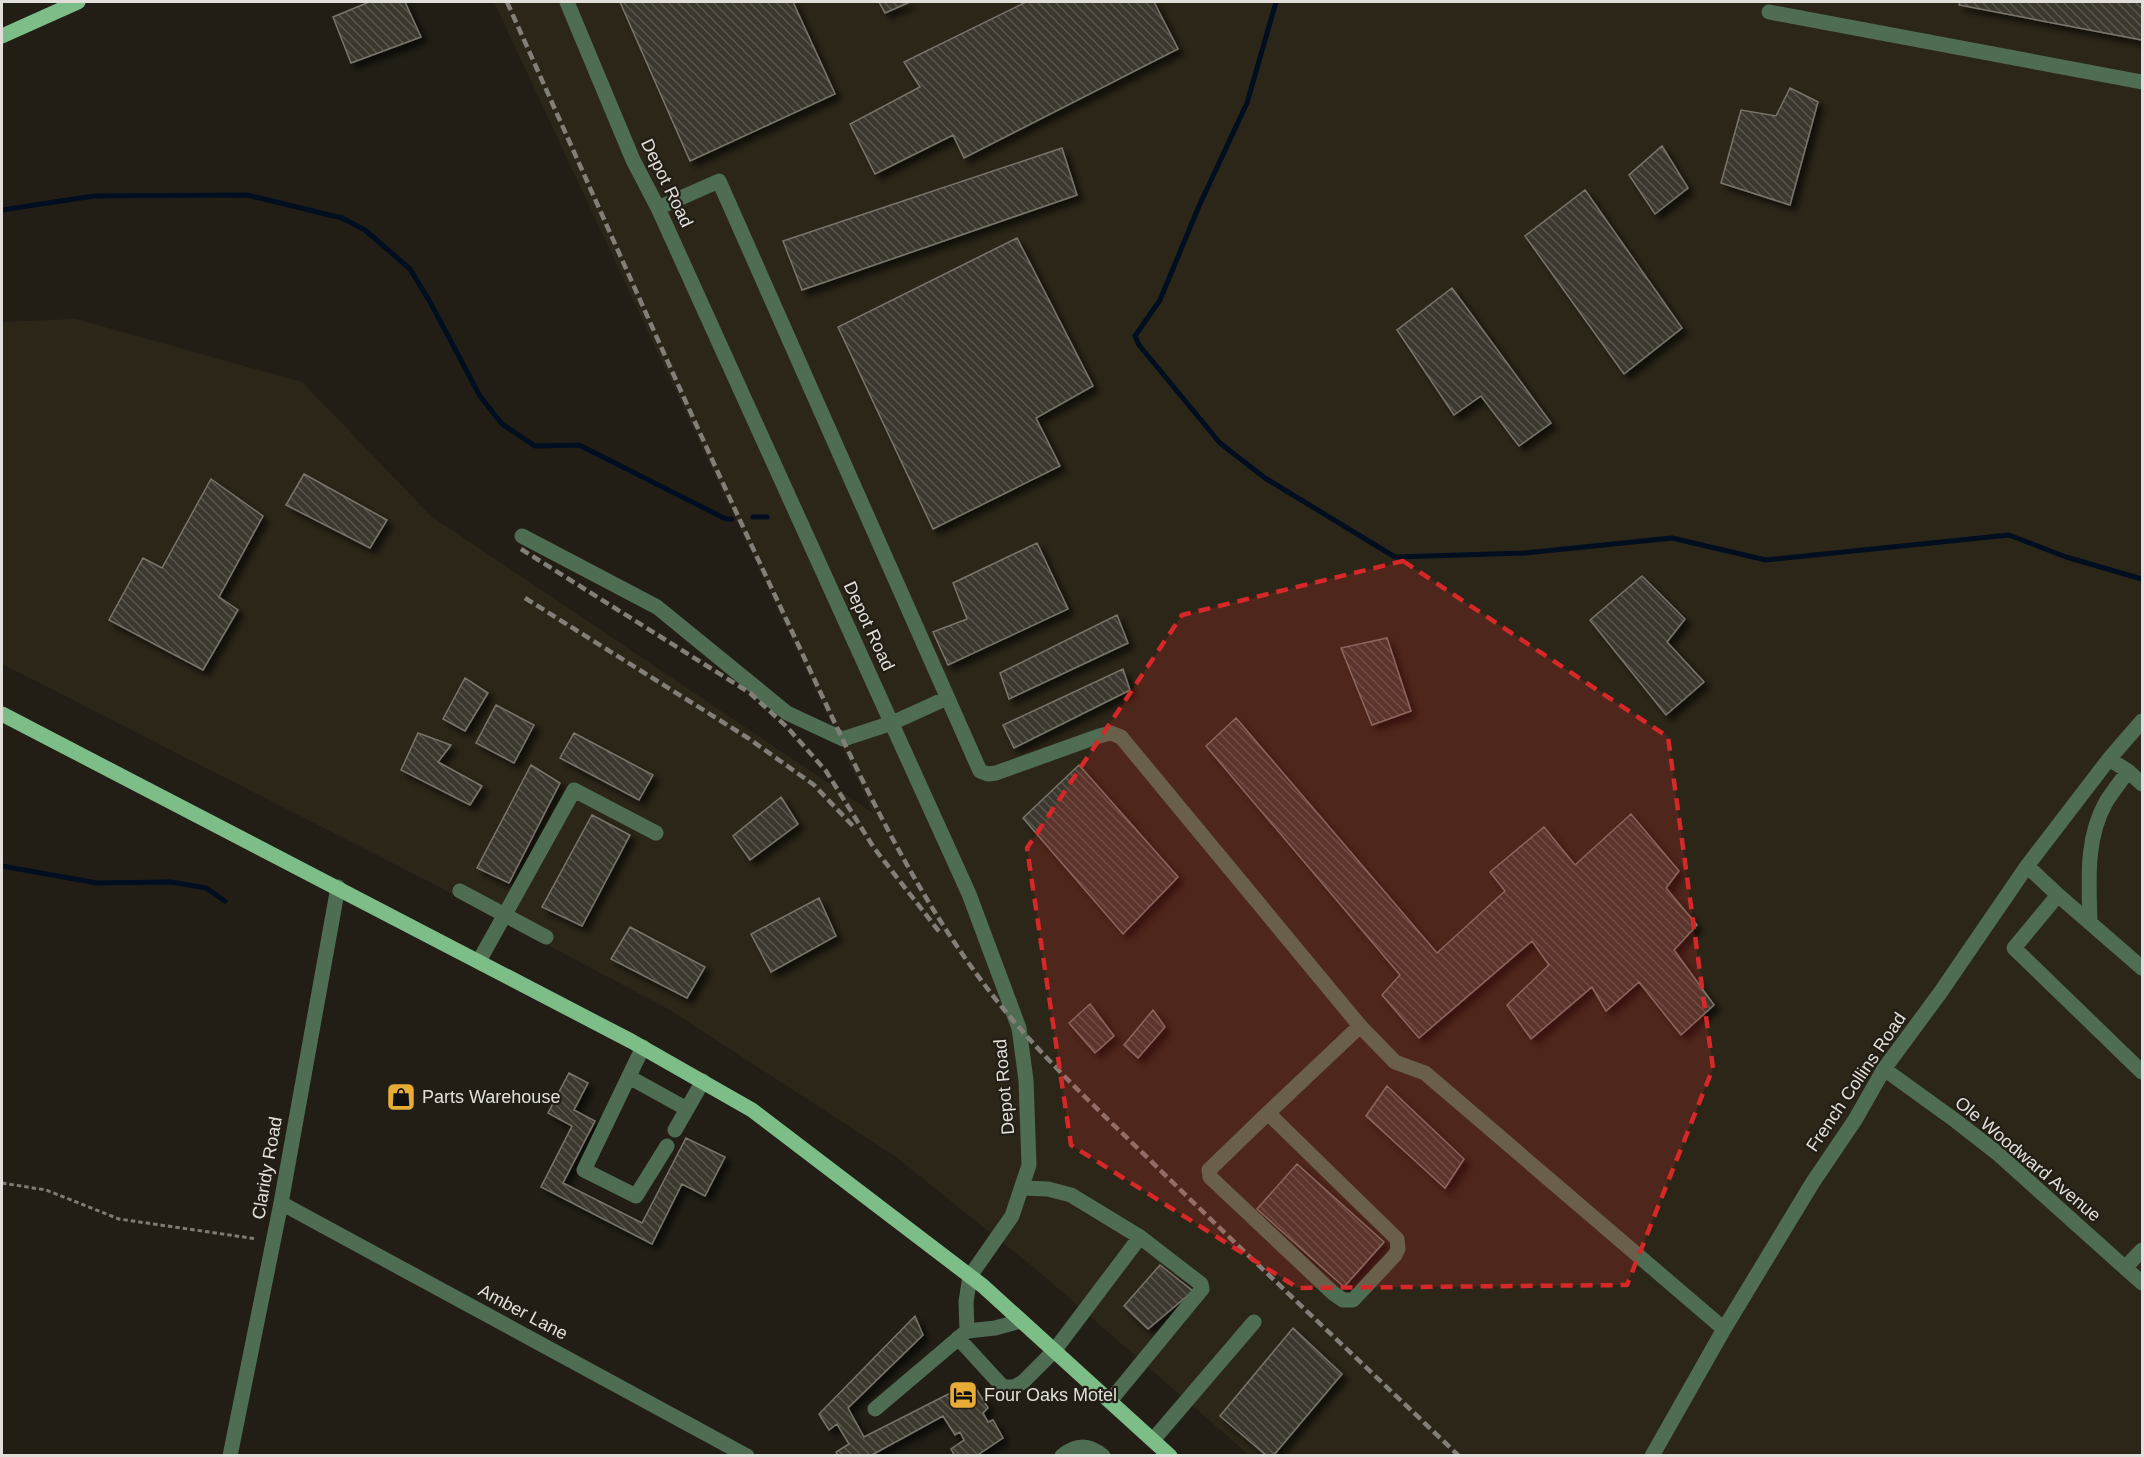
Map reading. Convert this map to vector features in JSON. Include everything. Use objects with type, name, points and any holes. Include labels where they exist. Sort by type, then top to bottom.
[{"type":"main road","points":[[2,36],[78,2]]},
{"type":"main road","points":[[2,714],[643,1047],[752,1110],[970,1276],[1170,1455]]},
{"type":"street","name":"Depot Road","points":[[567,2],[633,160],[658,208],[969,894],[1019,1028],[1026,1080],[1029,1165],[1012,1216],[970,1276]]},
{"type":"street","points":[[1778,9],[2142,82]]},
{"type":"street","points":[[658,208],[719,181],[980,771],[988,774],[1100,736],[1111,734],[1121,737],[1360,1026],[1395,1062],[1425,1073],[1724,1329]]},
{"type":"street","points":[[522,536],[657,607],[787,713],[843,739],[892,723],[947,698]]},
{"type":"street","name":"French Collins Road","points":[[1652,1455],[1812,1182],[1855,1120],[1884,1070],[2027,866],[2109,759],[2142,722]]},
{"type":"street","points":[[2109,759],[2128,771],[2142,784]]},
{"type":"street","points":[[2090,923],[2089,870],[2093,837],[2105,804],[2128,771]]},
{"type":"street","points":[[479,961],[574,790],[656,833]]},
{"type":"street","points":[[2027,866],[2142,968]]},
{"type":"street","name":"Claridy Road","points":[[230,1455],[274,1242],[338,887]]},
{"type":"street","points":[[460,891],[546,937]]},
{"type":"street","points":[[2058,895],[2014,948],[2142,1072]]},
{"type":"street","points":[[1268,1113],[1396,1239],[1398,1249],[1395,1255],[1353,1300],[1343,1300],[1333,1293],[1210,1178],[1209,1170],[1268,1113],[1360,1026]]},
{"type":"street","points":[[643,1047],[584,1170],[636,1196],[667,1146]]},
{"type":"street","name":"Ole Woodward Avenue","points":[[1884,1070],[1997,1153],[2142,1283]]},
{"type":"street","points":[[629,1077],[687,1109]]},
{"type":"street","points":[[675,1130],[703,1081]]},
{"type":"street","points":[[1022,1188],[1048,1189],[1071,1194],[1140,1237],[1201,1284],[1203,1289],[1110,1401]]},
{"type":"street","name":"Amber Lane","points":[[281,1203],[747,1455]]},
{"type":"street","points":[[970,1276],[962,1334],[1003,1387],[1014,1388],[1054,1351],[1140,1237]]},
{"type":"street","points":[[2125,1268],[2142,1250]]},
{"type":"street","points":[[875,1409],[962,1334],[1021,1321]]},
{"type":"street","points":[[1153,1440],[1254,1322]]},
{"type":"street","points":[[1062,1455],[1072,1447],[1087,1446],[1103,1455]]},
{"type":"path","points":[[2,1183],[45,1190],[119,1219],[274,1242]]},
{"type":"highlighted area","points":[[1403,561],[1668,737],[1713,1068],[1627,1285],[1298,1288],[1071,1145],[1027,848],[1182,615]]},
{"type":"shaded area","points":[[494,2],[2142,2],[2142,1455],[1249,1455],[1038,1271],[896,1157],[670,1010],[424,879],[2,664],[2,322],[76,319],[302,382],[431,516],[873,813]]},
{"type":"building","points":[[369,2],[405,2],[421,37],[351,63],[333,17]]},
{"type":"building","points":[[620,2],[793,2],[835,94],[690,161]]},
{"type":"building","points":[[879,2],[910,2],[885,13]]},
{"type":"building","points":[[1026,2],[1154,2],[1178,49],[964,158],[953,135],[875,174],[850,124],[920,87],[904,62]]},
{"type":"building","points":[[1960,2],[2142,2],[2142,40],[1959,5]]},
{"type":"building","points":[[1790,88],[1818,102],[1790,205],[1721,183],[1741,110],[1776,116]]},
{"type":"building","points":[[1662,146],[1688,188],[1655,214],[1629,175]]},
{"type":"building","points":[[1062,148],[1077,195],[802,290],[783,241]]},
{"type":"building","points":[[1585,190],[1682,328],[1624,374],[1525,236]]},
{"type":"building","points":[[1017,238],[1093,386],[1036,418],[1060,466],[933,529],[838,327]]},
{"type":"building","points":[[1452,288],[1551,423],[1519,446],[1481,396],[1454,415],[1397,330]]},
{"type":"building","points":[[304,474],[387,520],[370,548],[286,505]]},
{"type":"building","points":[[211,479],[263,516],[219,597],[238,610],[203,670],[109,620],[143,558],[162,568]]},
{"type":"building","points":[[1037,543],[1068,609],[948,665],[933,632],[967,619],[953,583]]},
{"type":"building","points":[[1642,576],[1685,619],[1667,642],[1704,682],[1666,715],[1590,620]]},
{"type":"building","points":[[1117,615],[1128,643],[1009,699],[1000,673]]},
{"type":"building","points":[[1387,638],[1411,711],[1372,725],[1341,648]]},
{"type":"building","points":[[1123,669],[1130,690],[1014,748],[1003,725]]},
{"type":"building","points":[[465,678],[488,693],[465,731],[443,719]]},
{"type":"building","points":[[496,705],[534,725],[514,763],[476,743]]},
{"type":"building","points":[[1236,718],[1437,953],[1505,891],[1490,872],[1544,827],[1575,865],[1631,814],[1679,871],[1666,888],[1697,925],[1674,950],[1714,1005],[1681,1035],[1639,982],[1606,1011],[1592,987],[1531,1039],[1507,1005],[1549,965],[1532,941],[1419,1038],[1382,995],[1400,975],[1206,746]]},
{"type":"building","points":[[418,733],[451,745],[438,762],[482,786],[470,805],[401,770]]},
{"type":"building","points":[[574,733],[653,775],[639,800],[560,758]]},
{"type":"building","points":[[531,765],[560,783],[509,883],[477,868]]},
{"type":"building","points":[[1079,765],[1178,877],[1123,934],[1023,818]]},
{"type":"building","points":[[781,797],[798,824],[750,860],[733,836]]},
{"type":"building","points":[[592,815],[630,835],[582,926],[542,907]]},
{"type":"building","points":[[819,898],[836,936],[771,972],[751,934]]},
{"type":"building","points":[[630,927],[705,967],[687,998],[611,959]]},
{"type":"building","points":[[1090,1004],[1114,1036],[1095,1053],[1069,1023]]},
{"type":"building","points":[[1153,1010],[1165,1027],[1138,1058],[1124,1045]]},
{"type":"building","points":[[569,1073],[588,1083],[574,1110],[595,1121],[563,1183],[642,1223],[686,1138],[725,1157],[705,1196],[682,1184],[652,1244],[541,1187],[572,1126],[548,1113]]},
{"type":"building","points":[[1387,1086],[1464,1159],[1445,1188],[1366,1116]]},
{"type":"building","points":[[1297,1164],[1384,1242],[1344,1287],[1257,1209]]},
{"type":"building","points":[[1160,1265],[1193,1291],[1148,1329],[1124,1306]]},
{"type":"building","name":"Four Oaks Motel","points":[[915,1316],[923,1335],[848,1408],[864,1437],[972,1382],[988,1408],[983,1413],[988,1422],[993,1420],[1003,1438],[976,1456],[955,1456],[951,1449],[964,1440],[960,1432],[955,1435],[943,1416],[870,1456],[838,1456],[836,1452],[849,1444],[837,1424],[829,1430],[819,1414]]},
{"type":"building","points":[[1293,1328],[1342,1374],[1273,1456],[1267,1456],[1220,1416]]},
{"type":"waterway","points":[[1276,2],[1247,103],[1199,206],[1160,300],[1135,336],[1139,345],[1220,443],[1265,478],[1395,557],[1525,553],[1672,538],[1766,560],[2009,535],[2066,557],[2142,579]]},
{"type":"waterway","points":[[2,210],[94,196],[247,195],[342,218],[365,230],[410,269],[480,396],[502,424],[535,446],[579,445],[726,519],[732,519]]},
{"type":"waterway","points":[[753,517],[767,517]]},
{"type":"waterway","points":[[2,866],[97,883],[171,882],[206,888],[225,901]]},
{"type":"railway","points":[[507,2],[716,469],[832,717],[903,857],[957,946],[1006,1012],[1069,1081],[1459,1456]]},
{"type":"railway","points":[[521,549],[750,693],[787,727],[826,771],[874,848],[941,934]]},
{"type":"railway","points":[[525,598],[748,738],[814,785],[853,826]]},
{"type":"place","name":"Parts Warehouse","points":[[401,1097]]},
{"type":"place","name":"Four Oaks Motel","points":[[963,1395]]}]
